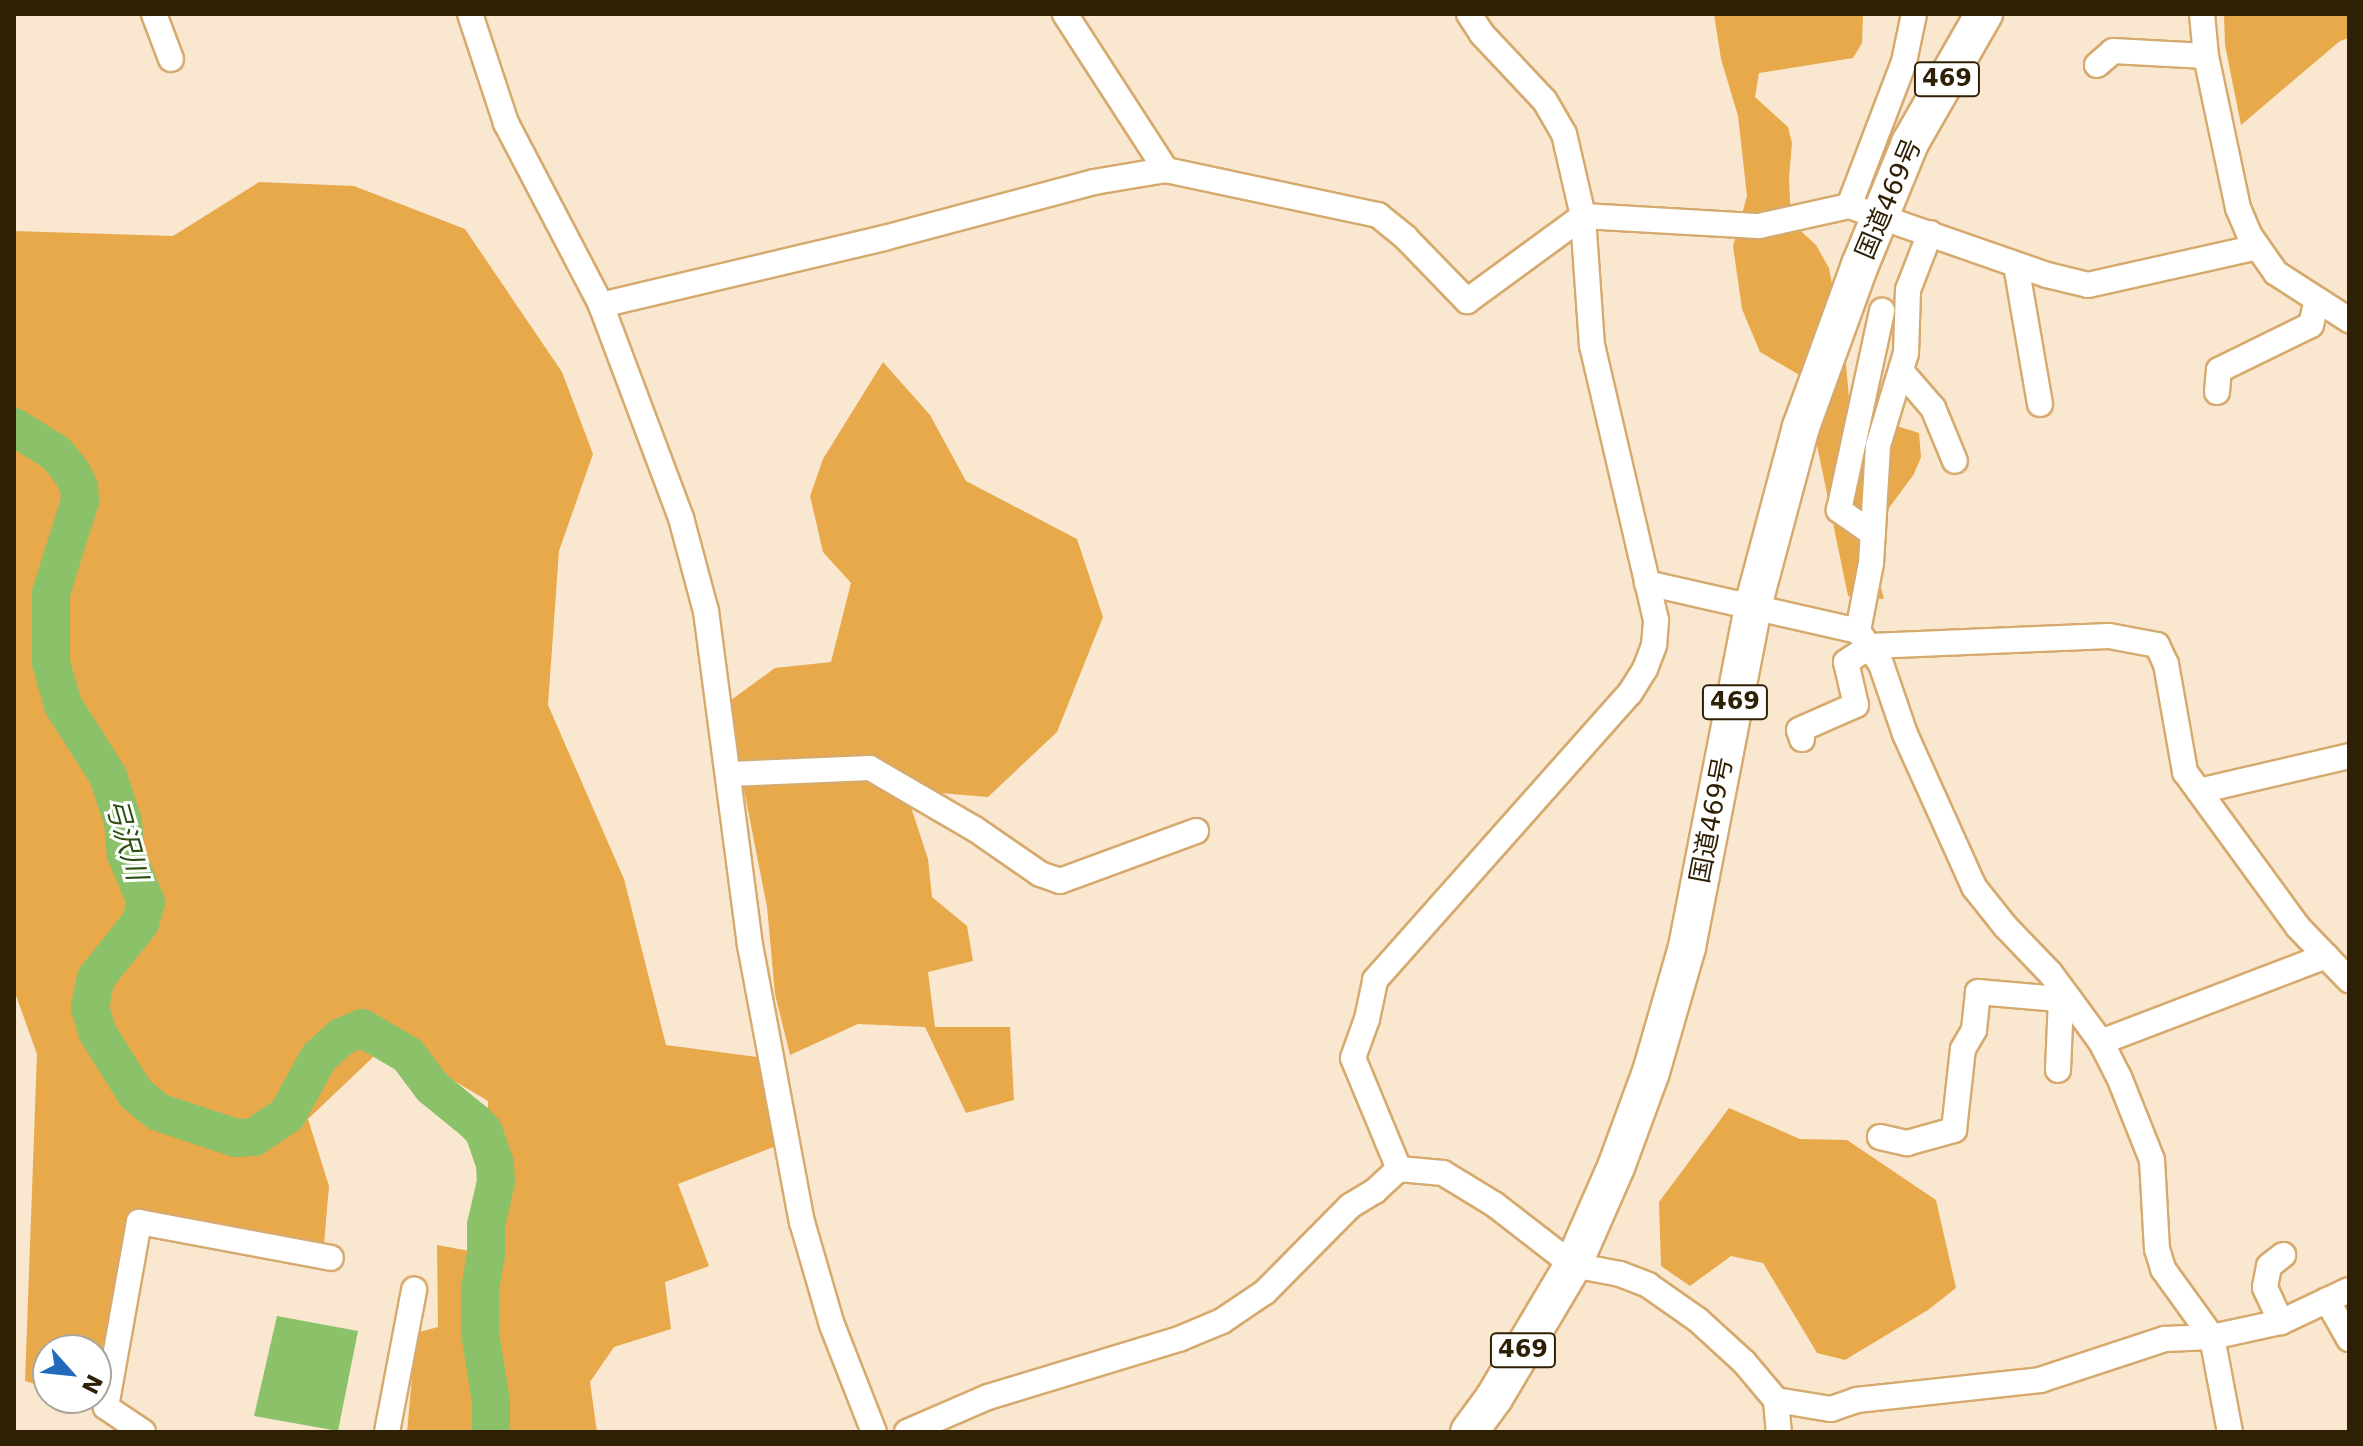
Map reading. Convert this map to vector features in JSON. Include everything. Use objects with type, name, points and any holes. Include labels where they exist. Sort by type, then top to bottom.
[{"type":"highway","name":"国道469号","points":[[1469,1432],[1494,1398],[1573,1265],[1616,1167],[1651,1072],[1687,947],[1753,606],[1864,211],[1910,143],[1984,14]]},
{"type":"street","points":[[154,14],[171,59]]},
{"type":"street","points":[[470,14],[506,123],[601,305],[681,518],[706,611],[730,774],[750,945],[802,1222],[832,1325],[874,1432]]},
{"type":"street","points":[[1065,14],[1166,170]]},
{"type":"street","points":[[1399,1169],[1353,1058],[1367,1019],[1375,980],[1630,693],[1645,669],[1654,645],[1656,620],[1592,346],[1583,216],[1564,134],[1544,100],[1482,34],[1469,14]]},
{"type":"street","points":[[1864,211],[1914,14]]},
{"type":"street","points":[[2202,14],[2206,56],[2238,208],[2258,247],[2276,273],[2317,300],[2346,312]]},
{"type":"street","points":[[2097,65],[2113,51],[2206,56]]},
{"type":"street","points":[[601,305],[869,241],[1094,182],[1166,170],[1378,215],[1406,238],[1467,301],[1583,216],[1759,226],[1864,211],[2016,265],[2088,285],[2258,247]]},
{"type":"street","points":[[1802,739],[1799,730],[1856,705],[1846,662],[1864,638],[1878,446],[1906,353],[1908,290],[1930,233]]},
{"type":"street","points":[[2016,265],[2040,404]]},
{"type":"street","points":[[2217,392],[2219,370],[2311,325],[2317,300]]},
{"type":"street","points":[[1873,534],[1839,510],[1882,311]]},
{"type":"street","points":[[1901,371],[1933,408],[1955,461]]},
{"type":"street","points":[[1647,583],[1753,606],[1864,638],[2109,636],[2157,645],[2166,664],[2185,772],[2298,927],[2349,980]]},
{"type":"street","points":[[1864,638],[1881,664],[1905,734],[1974,887],[2101,1042],[2152,1160],[2157,1249],[2163,1269],[2212,1337],[2230,1432]]},
{"type":"street","points":[[2199,791],[2349,756]]},
{"type":"street","points":[[730,774],[870,768],[975,829],[1040,874],[1060,881],[1196,831]]},
{"type":"street","points":[[2101,1042],[2326,956]]},
{"type":"street","points":[[1880,1137],[1907,1143],[1954,1130],[1963,1049],[1974,1030],[1978,992],[2066,999]]},
{"type":"street","points":[[2058,1070],[2066,999]]},
{"type":"street","points":[[907,1432],[988,1397],[1179,1339],[1222,1321],[1265,1292],[1350,1206],[1375,1191],[1399,1169],[1443,1173],[1494,1204],[1573,1265],[1620,1274],[1648,1285],[1698,1320],[1744,1362],[1776,1400],[1779,1432]]},
{"type":"street","points":[[143,1432],[106,1407],[139,1222],[331,1258]]},
{"type":"street","points":[[2281,1322],[2265,1287],[2269,1266],[2283,1255]]},
{"type":"street","points":[[387,1432],[414,1290]]},
{"type":"street","points":[[1776,1400],[1831,1409],[1857,1400],[2040,1380],[2165,1339],[2212,1337],[2281,1322],[2338,1295],[2349,1339]]},
{"type":"shaded area","points":[[1714,14],[1863,14],[1862,43],[1853,58],[1759,73],[1755,97],[1788,127],[1792,143],[1789,178],[1791,222],[1816,245],[1829,268],[1845,352],[1849,399],[1865,416],[1919,433],[1921,457],[1914,474],[1886,512],[1871,552],[1884,599],[1848,596],[1803,377],[1760,352],[1742,309],[1733,246],[1747,196],[1738,116],[1721,59]]},
{"type":"shaded area","points":[[2224,14],[2349,14],[2349,38],[2340,41],[2241,125],[2225,45]]},
{"type":"shaded area","points":[[259,182],[354,186],[465,229],[562,372],[593,454],[559,551],[548,705],[624,879],[666,1045],[757,1057],[776,1146],[678,1184],[709,1266],[665,1282],[671,1329],[614,1347],[590,1382],[597,1432],[407,1432],[416,1333],[438,1327],[437,1245],[486,1254],[488,1101],[389,1042],[308,1119],[329,1186],[324,1244],[140,1217],[112,1373],[112,1334],[32,1334],[32,1383],[25,1381],[37,1054],[14,990],[14,231],[173,236]]},
{"type":"shaded area","points":[[883,362],[930,415],[966,481],[1077,539],[1103,617],[1057,732],[988,797],[928,792],[911,807],[928,859],[932,897],[967,926],[973,961],[928,972],[935,1027],[1010,1027],[1014,1100],[966,1113],[925,1027],[858,1024],[790,1055],[775,994],[767,907],[727,703],[775,668],[831,662],[851,583],[823,552],[810,496],[823,459]]},
{"type":"shaded area","points":[[1729,1108],[1800,1139],[1847,1140],[1936,1200],[1956,1288],[1928,1310],[1845,1360],[1817,1353],[1763,1263],[1731,1256],[1690,1286],[1661,1266],[1659,1202]]},
{"type":"shaded area","points":[[277,1316],[358,1331],[338,1431],[254,1416]]},
{"type":"waterway","name":"弓沢川","points":[[14,427],[56,453],[79,487],[80,501],[51,593],[51,663],[63,705],[108,776],[123,822],[126,854],[146,902],[140,923],[96,978],[90,1007],[97,1032],[136,1094],[158,1112],[236,1138],[254,1137],[287,1115],[319,1057],[341,1037],[362,1028],[408,1055],[432,1087],[476,1123],[484,1132],[495,1164],[496,1182],[486,1225],[486,1255],[480,1289],[480,1333],[491,1401],[491,1432]]}]
